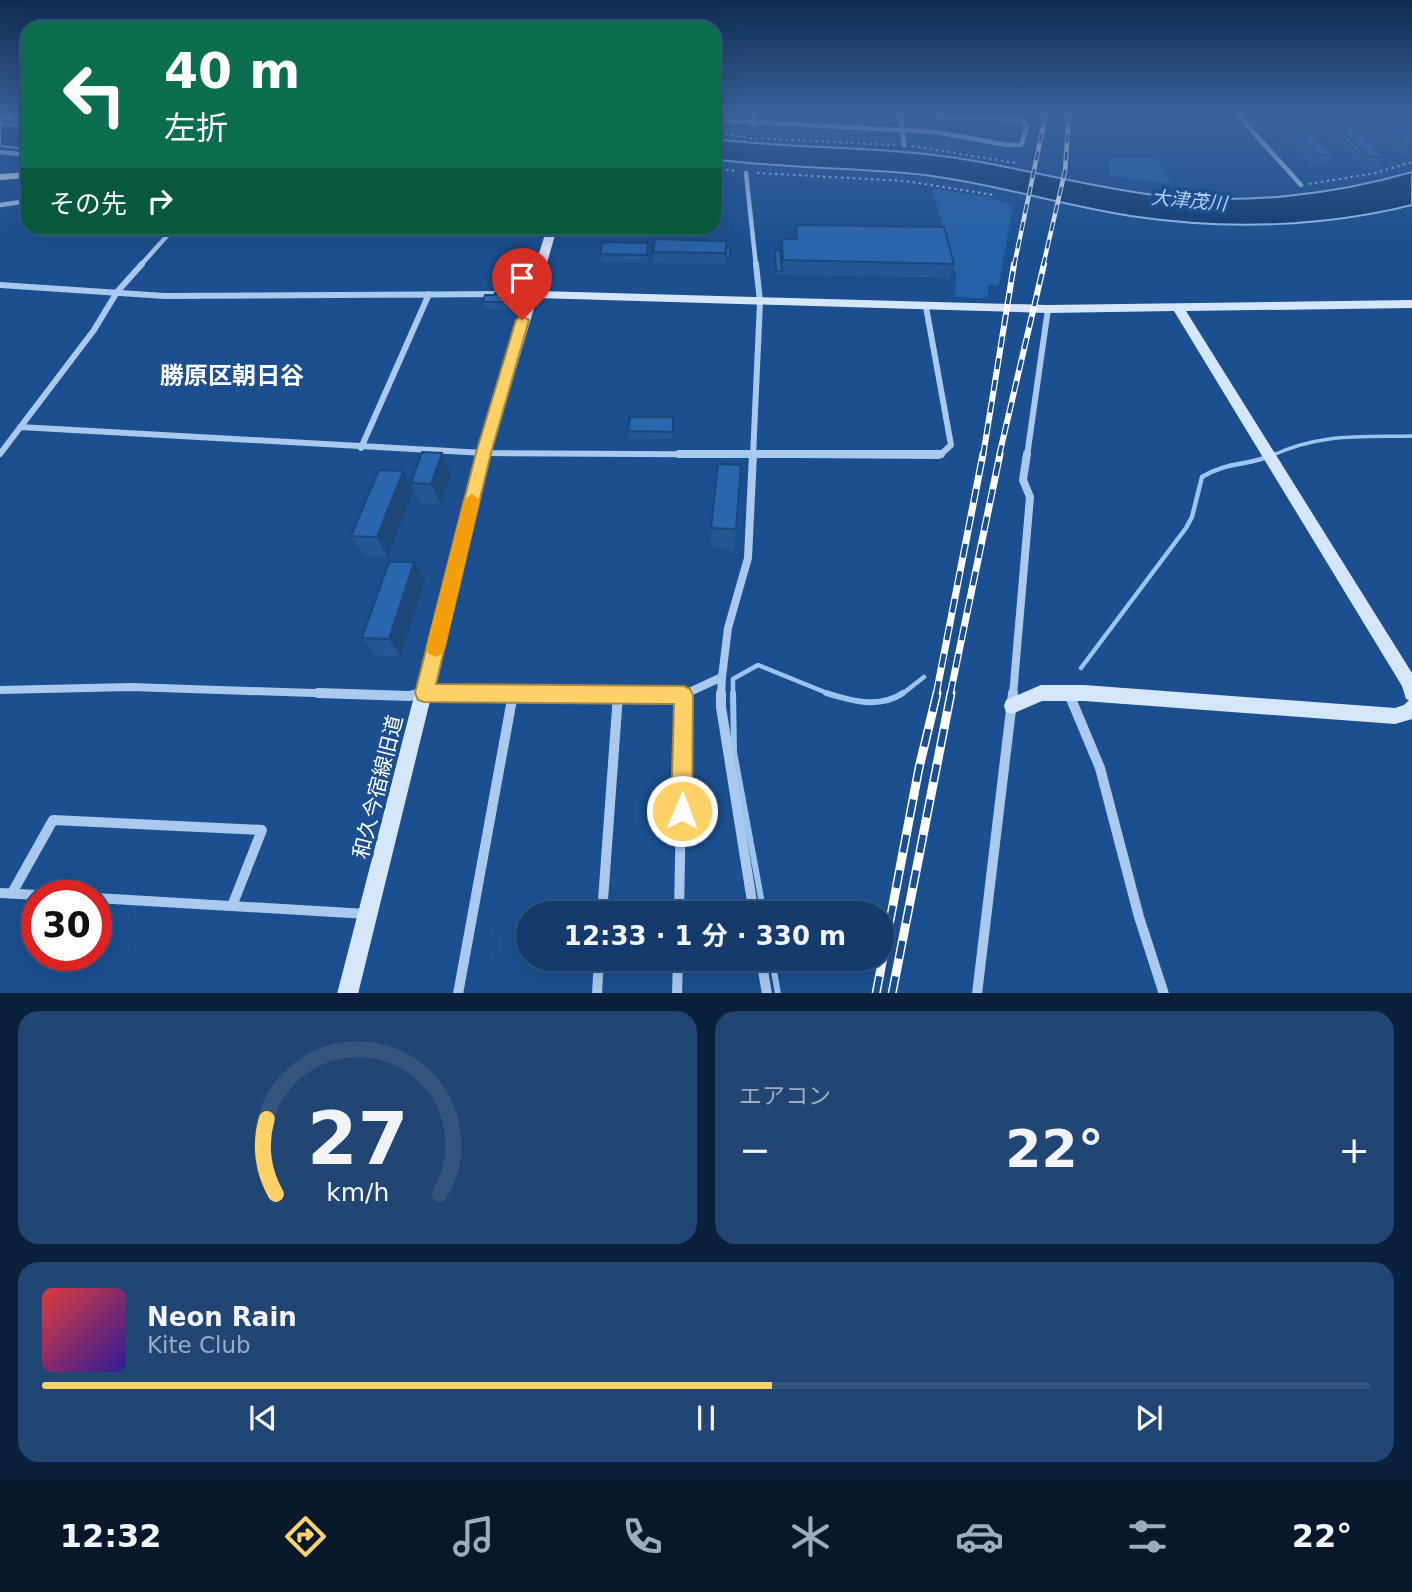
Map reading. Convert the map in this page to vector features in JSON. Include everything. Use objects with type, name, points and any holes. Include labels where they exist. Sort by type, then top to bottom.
[{"type":"street","points":[[1278,159],[1301,185]]},
{"type":"street","points":[[746,173],[760,302],[748,558],[728,628],[721,707],[752,901]]},
{"type":"street","points":[[0,177],[21,176]]},
{"type":"street","points":[[0,205],[21,202]]},
{"type":"street","points":[[0,454],[94,330],[117,292],[168,235]]},
{"type":"street","name":"和久今宿線旧道","points":[[347,993],[484,453],[550,235]]},
{"type":"street","points":[[0,285],[165,296],[530,294],[1048,309],[1412,304]]},
{"type":"street","points":[[361,448],[429,294]]},
{"type":"street","points":[[20,428],[484,453],[939,456],[951,445],[926,307]]},
{"type":"street","points":[[977,993],[1012,706],[1030,496],[1023,480],[1048,309]]},
{"type":"street","points":[[1180,309],[1412,692]]},
{"type":"street","points":[[0,690],[131,687],[409,696],[424,693],[684,695],[722,677]]},
{"type":"street","points":[[1012,706],[1041,693],[1069,693],[1395,716],[1410,712],[1412,707]]},
{"type":"street","points":[[1069,693],[1100,768],[1139,917],[1164,993]]},
{"type":"street","points":[[458,993],[513,694]]},
{"type":"street","points":[[603,901],[618,695]]},
{"type":"street","points":[[679,901],[684,695]]},
{"type":"street","points":[[12,893],[53,820],[262,830],[232,906]]},
{"type":"street","points":[[0,894],[21,894]]},
{"type":"street","points":[[112,899],[367,914]]},
{"type":"street","points":[[597,993],[598,971]]},
{"type":"street","points":[[677,993],[678,971]]},
{"type":"street","points":[[763,971],[767,993]]},
{"type":"path","points":[[993,159],[1016,163]]},
{"type":"path","points":[[1301,185],[1375,173],[1412,162]]},
{"type":"path","points":[[721,169],[746,173],[905,181],[993,195]]},
{"type":"shaded area","points":[[1109,159],[1157,159],[1173,184],[1109,176]]},
{"type":"shaded area","points":[[932,188],[992,198],[1013,206],[999,285],[987,285],[989,295],[983,298],[955,297],[956,276]]},
{"type":"water","name":"大津茂川","points":[[721,159],[965,159],[1130,192],[1219,199],[1317,192],[1412,172],[1412,205],[1310,222],[1206,224],[1111,213],[925,175],[767,165]]},
{"type":"building","points":[[796,225],[944,227],[954,264],[783,260],[782,239],[797,239]]},
{"type":"building","points":[[655,239],[726,241],[726,253],[653,252]]},
{"type":"building","points":[[603,242],[648,243],[647,255],[600,254]]},
{"type":"building","points":[[726,248],[730,248],[730,257],[726,257]]},
{"type":"building","points":[[775,250],[780,250],[782,271],[776,271]]},
{"type":"building","points":[[514,293],[514,295],[495,295]]},
{"type":"building","points":[[485,295],[516,295],[515,302],[483,302]]},
{"type":"building","points":[[630,417],[673,417],[673,432],[628,431]]},
{"type":"building","points":[[422,452],[442,453],[431,484],[411,483]]},
{"type":"building","points":[[718,464],[741,465],[736,529],[711,528]]},
{"type":"building","points":[[379,470],[403,471],[377,537],[351,536]]},
{"type":"building","points":[[389,562],[414,562],[389,639],[362,638]]},
{"type":"waterway","points":[[1271,456],[1306,443],[1323,440],[1412,436]]},
{"type":"waterway","points":[[1081,668],[1186,528],[1192,517],[1202,477],[1221,468],[1256,461],[1274,454]]},
{"type":"waterway","points":[[733,693],[733,679],[758,665],[829,694]]},
{"type":"waterway","points":[[901,695],[924,677]]},
{"type":"waterway","points":[[733,693],[734,752],[762,901]]},
{"type":"waterway","points":[[829,694],[855,701],[875,702],[903,693]]},
{"type":"waterway","points":[[774,971],[778,993]]},
{"type":"railway","points":[[1014,266],[1036,159]]},
{"type":"railway","points":[[1043,266],[1066,159]]},
{"type":"railway","points":[[983,456],[1014,264]]},
{"type":"railway","points":[[999,456],[1044,264]]},
{"type":"railway","points":[[936,695],[983,454]]},
{"type":"railway","points":[[950,695],[1000,454]]},
{"type":"railway","points":[[876,993],[919,768],[937,693]]},
{"type":"railway","points":[[892,993],[951,693]]},
{"type":"slow traffic","points":[[436,648],[472,500]]},
{"type":"district","name":"勝原区朝日谷","points":[[232,376]]},
{"type":"route","points":[[522,320],[484,453],[424,693],[684,695],[682,811]]}]
